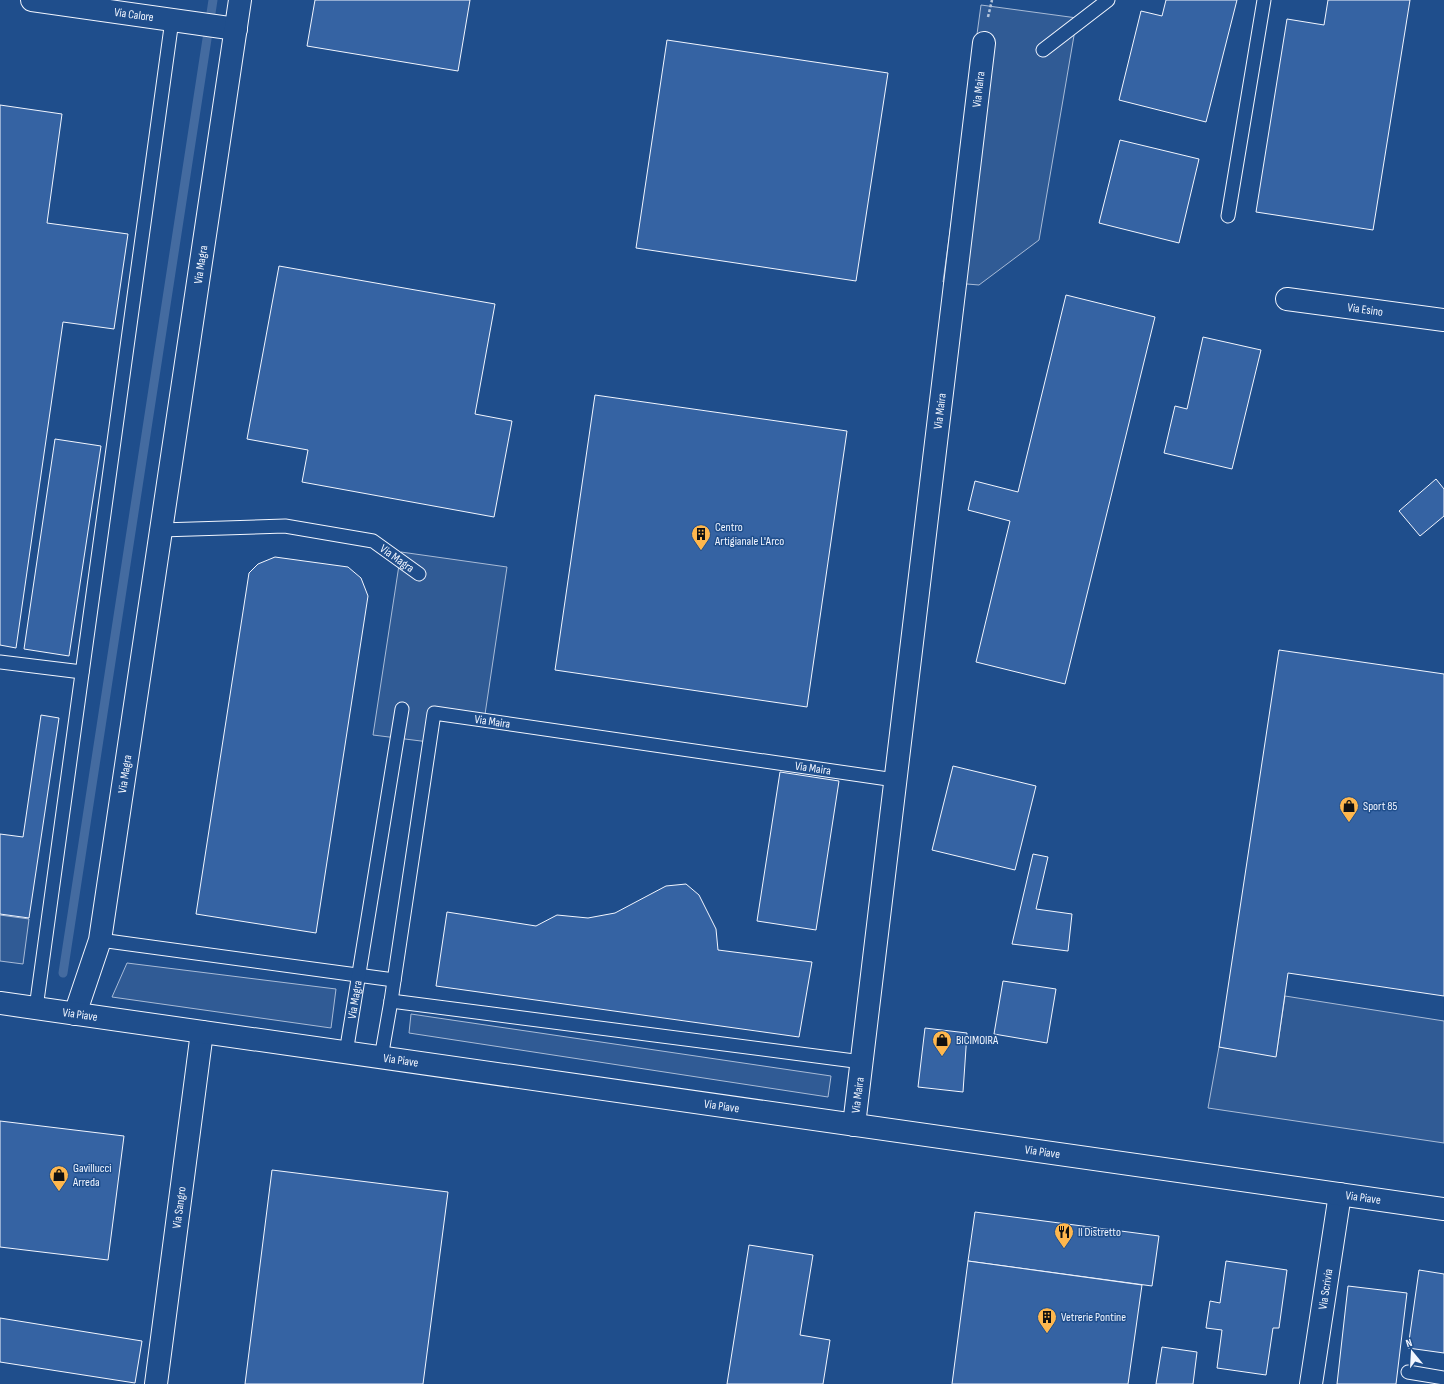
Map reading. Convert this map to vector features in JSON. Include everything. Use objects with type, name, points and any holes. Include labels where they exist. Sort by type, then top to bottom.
[{"type":"street","name":"Via Calore","points":[[32,0],[236,29]]},
{"type":"street","name":"Via Magra","points":[[75,1014],[100,940],[240,0]]},
{"type":"street","name":"Via Maira","points":[[854,1125],[984,43]]},
{"type":"street","name":"Via Esino","points":[[1287,299],[1444,320]]},
{"type":"street","name":"Via Piave","points":[[0,1003],[1444,1209]]},
{"type":"street","name":"Via Sangro","points":[[156,1384],[202,1032]]},
{"type":"street","name":"Via Scrivia","points":[[1311,1384],[1340,1194]]},
{"type":"lane","points":[[1044,50],[1108,0]]},
{"type":"lane","points":[[1228,216],[1264,0]]},
{"type":"lane","points":[[36,1008],[172,20]]},
{"type":"lane","name":"Via Magra","points":[[161,530],[285,526],[373,541],[420,574]]},
{"type":"lane","points":[[0,662],[82,672]]},
{"type":"lane","name":"Via Magra","points":[[346,1053],[402,709]]},
{"type":"lane","name":"Via Maira","points":[[381,1058],[391,1001],[434,713],[895,780]]},
{"type":"lane","points":[[100,940],[394,980]]},
{"type":"lane","points":[[391,1001],[862,1062]]},
{"type":"lane","points":[[1408,1372],[1444,1378]]},
{"type":"shaded area","points":[[981,5],[1077,18],[1039,240],[979,285],[943,282]]},
{"type":"shaded area","points":[[401,552],[507,567],[484,721],[434,713],[429,742],[373,735]]},
{"type":"shaded area","points":[[0,915],[29,919],[23,964],[0,961]]},
{"type":"shaded area","points":[[127,963],[336,989],[331,1028],[112,997]]},
{"type":"shaded area","points":[[1285,996],[1444,1021],[1444,1143],[1208,1108],[1219,1047],[1276,1056]]},
{"type":"shaded area","points":[[411,1014],[831,1076],[828,1097],[409,1033]]},
{"type":"building","points":[[315,0],[470,0],[458,71],[307,46]]},
{"type":"building","points":[[1166,0],[1237,0],[1206,122],[1119,100],[1141,11],[1162,16]]},
{"type":"building","points":[[1328,0],[1410,0],[1373,230],[1256,212],[1287,19],[1324,25]]},
{"type":"building","points":[[667,40],[888,73],[856,281],[636,248]]},
{"type":"building","points":[[0,105],[62,114],[47,223],[128,234],[114,329],[63,322],[16,648],[0,645]]},
{"type":"building","points":[[1120,140],[1199,159],[1179,243],[1099,223]]},
{"type":"building","points":[[279,266],[495,304],[475,414],[512,421],[494,517],[302,482],[308,450],[247,439]]},
{"type":"building","points":[[1066,295],[1155,317],[1065,684],[976,662],[1010,521],[968,510],[975,481],[1018,492]]},
{"type":"building","points":[[1203,337],[1261,350],[1232,469],[1164,453],[1175,406],[1187,409]]},
{"type":"building","name":"Centro Artigianale L'Arco","points":[[595,395],[847,431],[807,707],[555,670]]},
{"type":"building","points":[[55,439],[101,446],[69,656],[24,649]]},
{"type":"building","points":[[1436,479],[1444,489],[1444,516],[1420,536],[1399,511]]},
{"type":"building","points":[[275,557],[348,567],[361,578],[368,596],[316,933],[196,914],[249,573],[258,564]]},
{"type":"building","name":"Sport 85","points":[[1279,650],[1444,674],[1444,996],[1288,973],[1276,1057],[1219,1047]]},
{"type":"building","points":[[41,715],[59,718],[29,918],[0,914],[0,834],[23,837]]},
{"type":"building","points":[[953,766],[1036,786],[1015,870],[932,850]]},
{"type":"building","points":[[780,772],[839,781],[816,930],[757,921]]},
{"type":"building","points":[[1033,854],[1048,857],[1036,909],[1072,914],[1068,951],[1012,944]]},
{"type":"building","points":[[686,884],[699,895],[716,929],[718,950],[812,962],[799,1037],[436,986],[447,912],[536,926],[557,915],[588,918],[615,913],[666,886]]},
{"type":"building","points":[[1003,981],[1056,989],[1047,1043],[994,1034]]},
{"type":"building","points":[[925,1028],[967,1033],[963,1092],[918,1087]]},
{"type":"building","name":"Gavillucci Arreda","points":[[0,1121],[124,1136],[108,1260],[0,1247]]},
{"type":"building","points":[[272,1170],[448,1192],[423,1384],[245,1384]]},
{"type":"building","name":"Il Distretto","points":[[975,1212],[1159,1236],[1152,1286],[968,1261]]},
{"type":"building","points":[[749,1245],[813,1255],[800,1335],[830,1340],[823,1384],[727,1384]]},
{"type":"building","name":"Vetrerie Pontine","points":[[968,1261],[1142,1285],[1128,1384],[952,1384]]},
{"type":"building","points":[[1226,1261],[1287,1270],[1279,1328],[1273,1328],[1266,1375],[1217,1368],[1222,1330],[1206,1328],[1210,1301],[1220,1303]]},
{"type":"building","points":[[1419,1270],[1444,1274],[1444,1353],[1408,1348]]},
{"type":"building","points":[[1348,1286],[1407,1293],[1396,1384],[1337,1384]]},
{"type":"building","points":[[0,1318],[142,1341],[135,1383],[0,1362]]},
{"type":"building","points":[[1162,1347],[1197,1352],[1193,1384],[1156,1384]]},
{"type":"waterway","points":[[63,973],[213,0]]},
{"type":"place","name":"Centro Artigianale L'Arco","points":[[701,551]]},
{"type":"place","name":"Sport 85","points":[[1349,823]]},
{"type":"place","name":"BICIMOIRA","points":[[942,1057]]},
{"type":"place","name":"Gavillucci Arreda","points":[[59,1192]]},
{"type":"place","name":"Il Distretto","points":[[1064,1249]]},
{"type":"place","name":"Vetrerie Pontine","points":[[1047,1334]]}]
